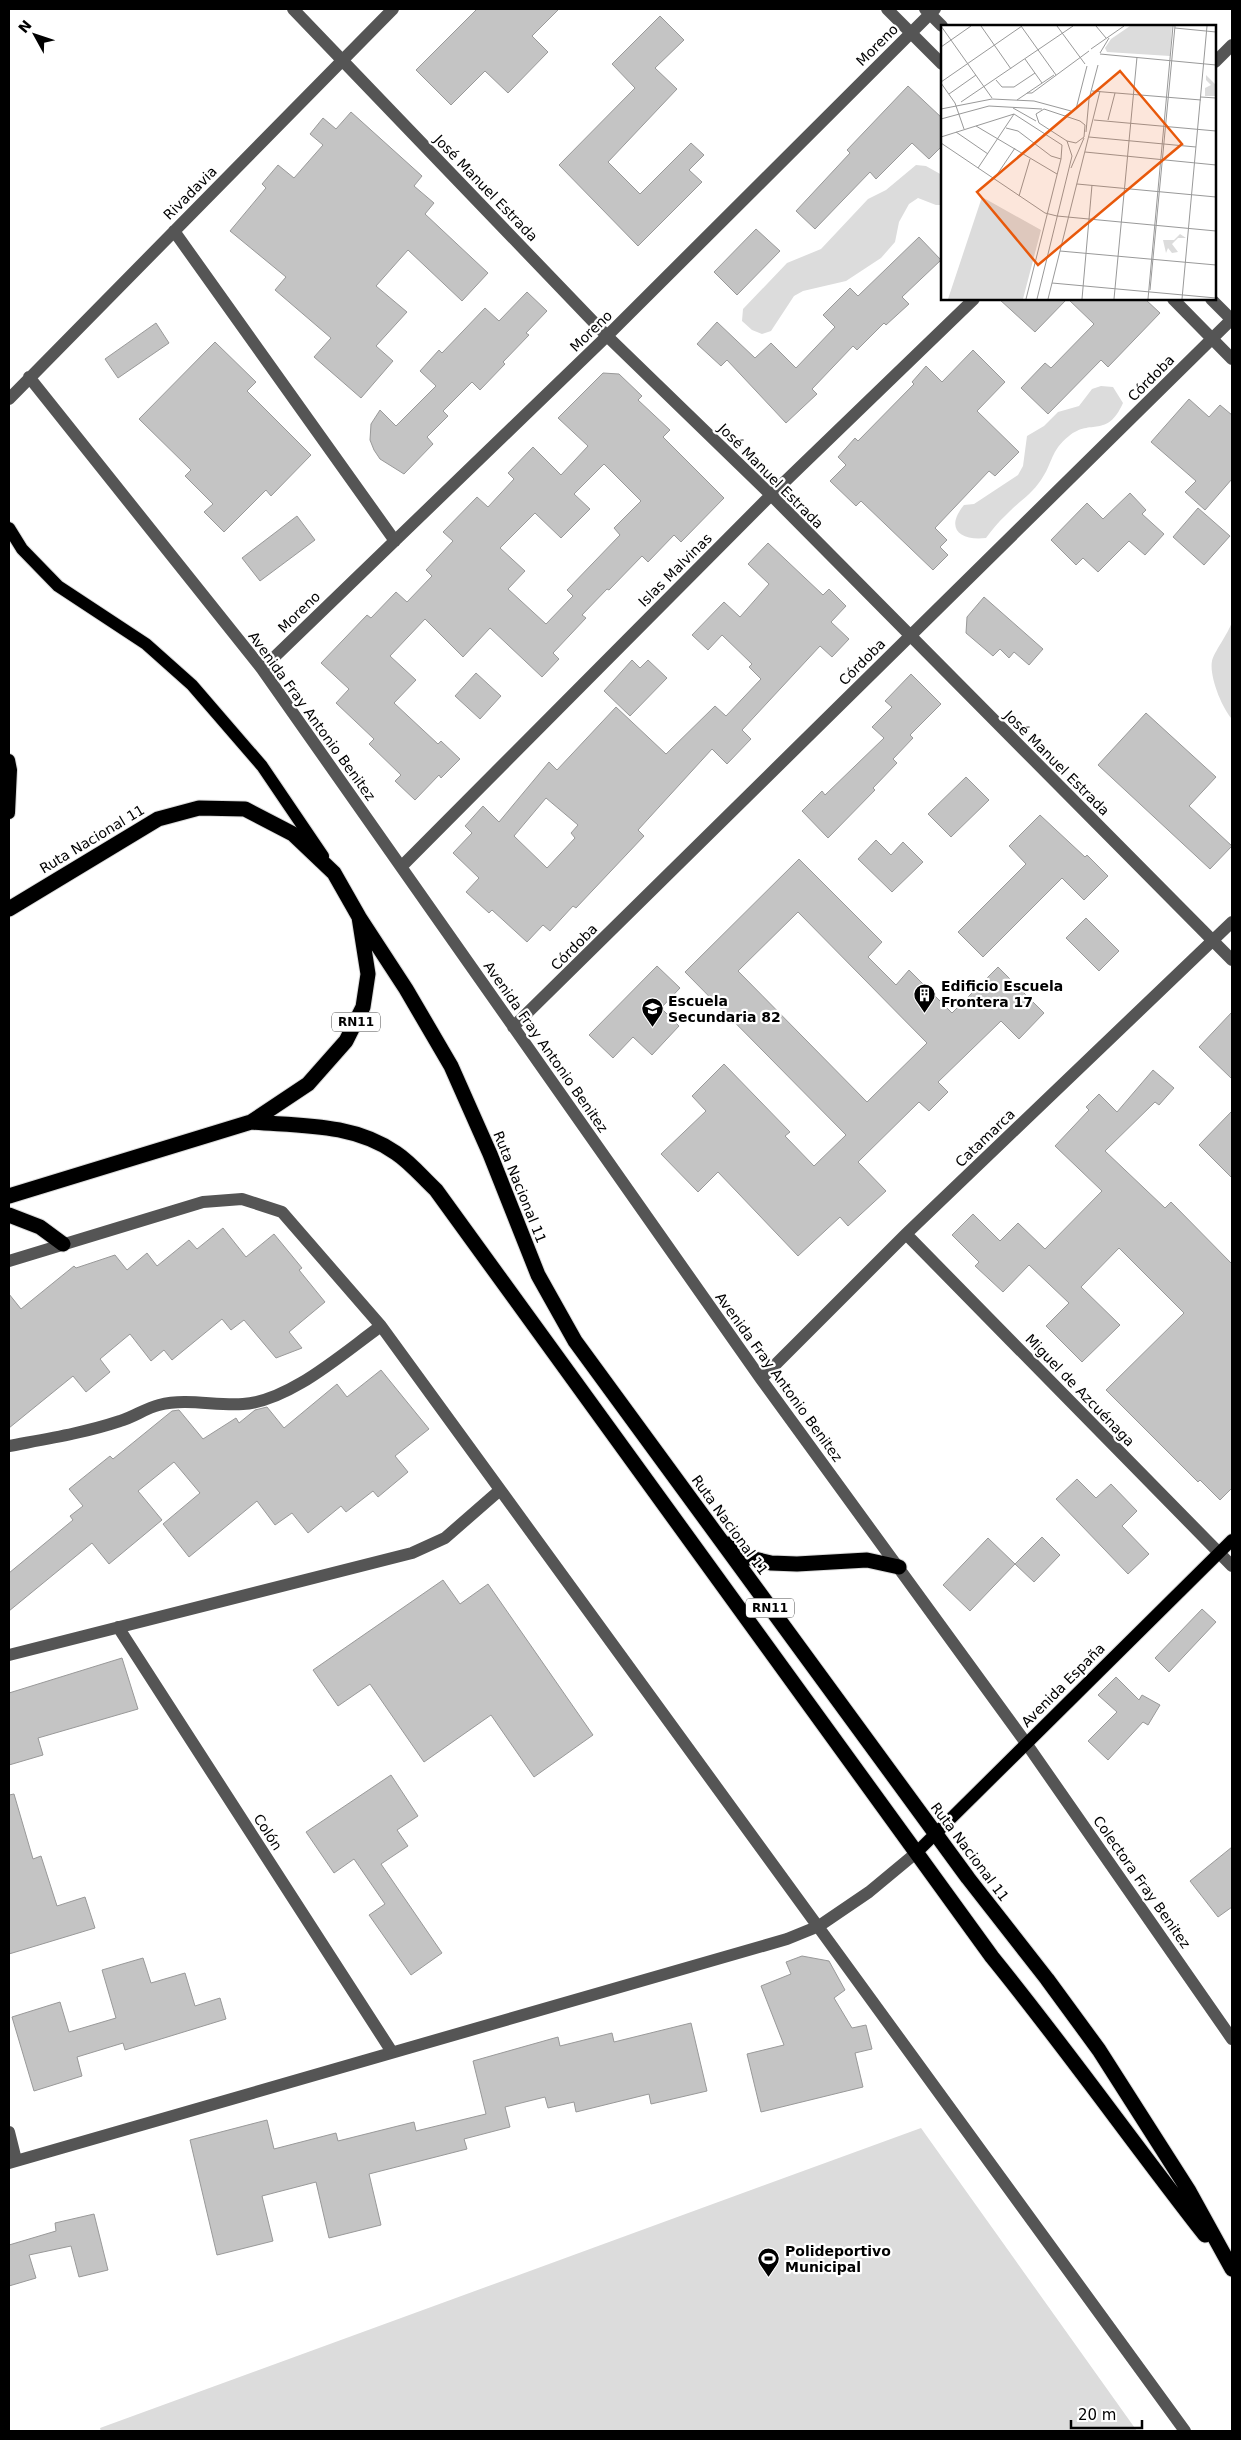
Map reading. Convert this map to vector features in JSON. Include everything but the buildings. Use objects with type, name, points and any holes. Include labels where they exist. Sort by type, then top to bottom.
[{"type":"highway","name":"Ruta Nacional 11","points":[[9,909],[158,819],[199,808],[245,809],[293,834],[334,873],[451,1066],[490,1154],[538,1275],[575,1341],[935,1833],[1099,2050],[1189,2191],[1232,2270]]},
{"type":"highway","name":"Ruta Nacional 11","points":[[9,1196],[251,1122],[308,1084],[346,1041],[363,1007],[368,974],[359,917]]},
{"type":"highway","name":"Ruta Nacional 11","points":[[251,1122],[343,1129],[372,1139],[397,1154],[436,1190],[479,1246],[992,1958],[1045,2022],[1118,2122],[1232,2270]]},
{"type":"highway","points":[[9,1215],[40,1227],[63,1244]]},
{"type":"highway","points":[[721,1540],[750,1558],[771,1563],[797,1564],[868,1560],[899,1567]]},
{"type":"main road","points":[[9,528],[22,548],[58,586],[146,644],[192,685],[262,766],[334,873]]},
{"type":"main road","points":[[9,760],[11,770],[9,813]]},
{"type":"main road","name":"Avenida España","points":[[916,1853],[1232,1540]]},
{"type":"street","name":"José Manuel Estrada","points":[[293,9],[606,336],[771,495],[1232,960]]},
{"type":"street","name":"Rivadavia","points":[[9,399],[393,9]]},
{"type":"street","points":[[887,9],[941,63]]},
{"type":"street","points":[[930,10],[941,25]]},
{"type":"street","name":"Moreno","points":[[262,669],[606,336],[911,33],[930,10]]},
{"type":"street","points":[[1216,61],[1232,45]]},
{"type":"street","points":[[174,231],[395,541]]},
{"type":"street","name":"Islas Malvinas","points":[[401,867],[771,495],[973,300]]},
{"type":"street","points":[[1174,300],[1232,359]]},
{"type":"street","points":[[1212,300],[1232,320]]},
{"type":"street","name":"Córdoba","points":[[513,1027],[1232,320]]},
{"type":"street","name":"Avenida Fray Antonio Benitez","points":[[29,377],[262,669],[761,1379],[1026,1743]]},
{"type":"street","name":"Catamarca","points":[[761,1379],[906,1234],[1232,922]]},
{"type":"street","points":[[9,1261],[203,1202],[242,1199],[282,1212],[381,1326],[1185,2431]]},
{"type":"street","name":"Miguel de Azcuénaga","points":[[906,1234],[1232,1566]]},
{"type":"street","points":[[9,1446],[76,1433],[122,1421],[157,1405],[181,1401],[244,1404],[271,1398],[308,1378],[381,1326]]},
{"type":"street","points":[[9,1655],[412,1553],[445,1538],[500,1490]]},
{"type":"street","name":"Colón","points":[[118,1628],[392,2052]]},
{"type":"street","name":"Colectora Fray Benitez","points":[[1026,1743],[1232,2039]]},
{"type":"street","points":[[9,2132],[13,2162],[787,1939],[819,1926],[869,1892],[916,1853]]},
{"type":"shaded area","points":[[916,165],[926,166],[941,174],[941,205],[918,198],[909,204],[899,222],[895,242],[881,258],[846,281],[803,291],[794,296],[771,331],[762,334],[752,330],[742,321],[743,309],[787,263],[821,249],[868,199],[886,190]]},
{"type":"shaded area","points":[[1101,386],[1113,387],[1123,403],[1111,421],[1105,425],[1084,428],[1069,436],[1058,447],[1045,474],[1037,485],[1000,520],[986,538],[962,535],[955,526],[958,513],[964,505],[974,504],[1018,475],[1023,466],[1027,436],[1044,426],[1058,412],[1079,406],[1092,389]]},
{"type":"shaded area","points":[[1232,622],[1232,719],[1217,691],[1212,675],[1212,661]]},
{"type":"shaded area","name":"Polideportivo Municipal","points":[[921,2128],[1137,2431],[101,2431],[100,2428]]},
{"type":"place","name":"Edificio Escuela Frontera 17","points":[[925,1013]]},
{"type":"place","name":"Escuela Secundaria 82","points":[[652,1028]]},
{"type":"place","name":"Polideportivo Municipal","points":[[769,2278]]}]
